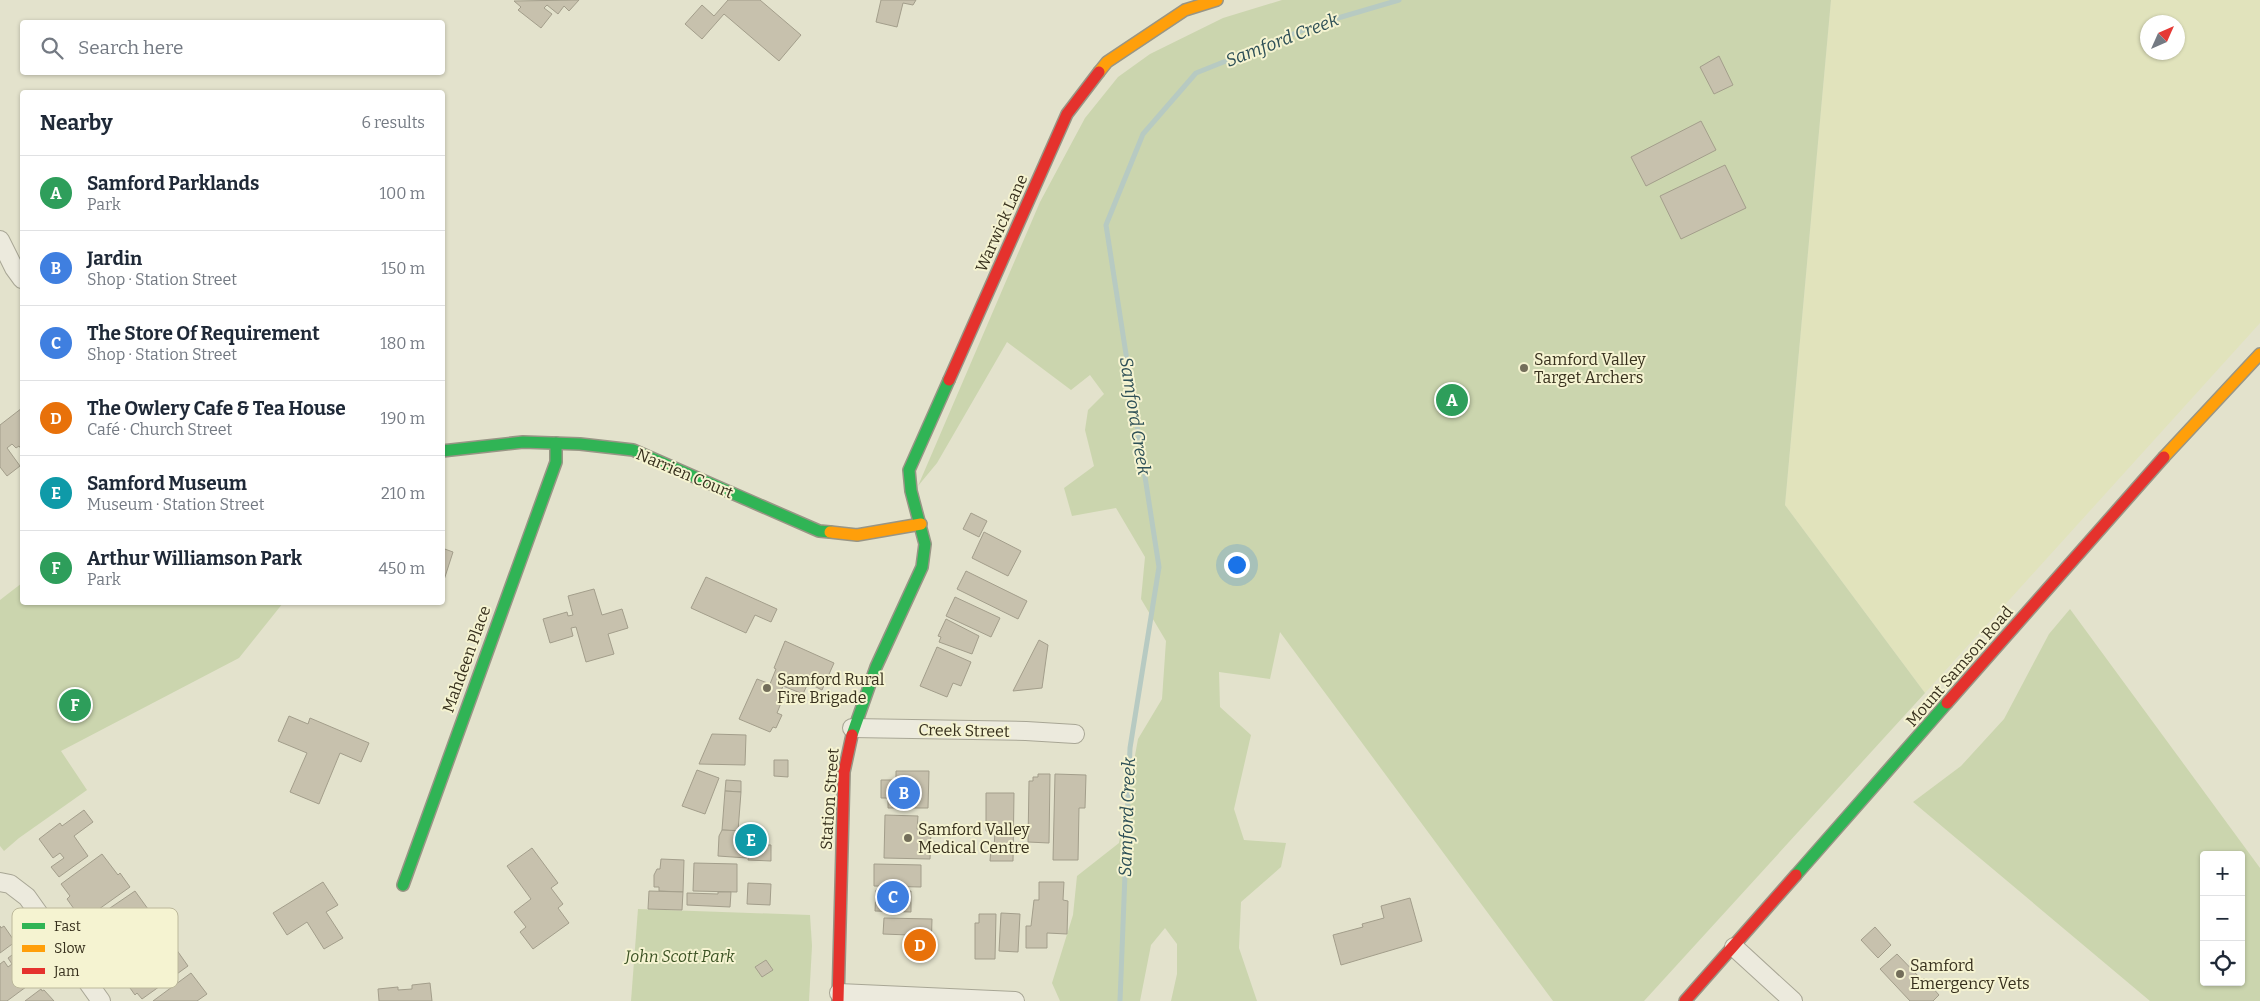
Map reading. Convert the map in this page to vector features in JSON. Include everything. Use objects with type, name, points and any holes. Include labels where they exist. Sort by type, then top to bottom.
[{"type":"street","name":"Warwick Lane","points":[[921,524],[911,490],[909,470],[1067,114],[1107,62],[1185,10],[1217,0]]},
{"type":"street","points":[[0,240],[20,276]]},
{"type":"street","name":"Mount Samson Road","points":[[1685,1001],[1734,948],[2188,430],[2260,354]]},
{"type":"street","name":"Narrien Court","points":[[445,452],[523,442],[633,450],[819,531],[857,535],[921,524]]},
{"type":"street","name":"Mahdeen Place","points":[[403,886],[556,462],[556,443]]},
{"type":"street","name":"Station Street","points":[[839,997],[844,772],[852,728],[862,699],[922,567],[925,544],[921,524]]},
{"type":"street","name":"Creek Street","points":[[852,728],[1026,731],[1075,734]]},
{"type":"street","points":[[0,882],[10,884],[27,897],[35,908]]},
{"type":"street","points":[[1734,948],[1793,1001]]},
{"type":"street","points":[[92,988],[101,1001]]},
{"type":"street","points":[[839,997],[1015,1001]]},
{"type":"green space","points":[[1282,0],[1831,0],[1785,505],[1925,693],[1644,1001],[1553,1001],[1280,632],[1270,679],[1219,672],[1220,707],[1251,735],[1234,809],[1244,840],[1286,843],[1281,867],[1241,902],[1239,948],[1257,1001],[1171,1001],[1177,974],[1177,944],[1165,928],[1151,945],[1140,1001],[1060,1001],[1052,983],[1073,915],[1077,876],[1119,843],[1138,739],[1162,699],[1166,641],[1141,599],[1145,557],[1116,508],[1072,516],[1064,488],[1094,466],[1085,430],[1088,410],[1104,394],[1090,375],[1071,390],[1007,342],[937,463],[918,486],[1040,202],[1085,118],[1118,77],[1150,54],[1223,18]]},
{"type":"green space","points":[[1831,0],[2260,0],[2260,323],[1925,693],[1785,505]]},
{"type":"green space","points":[[20,585],[20,605],[281,605],[239,658],[61,751],[87,790],[19,838],[4,851],[0,846],[0,600]]},
{"type":"green space","points":[[2070,609],[2260,868],[2260,1001],[2150,1001],[1913,802],[1961,766],[2004,719],[2049,634]]},
{"type":"green space","name":"John Scott Park","points":[[638,909],[810,915],[812,946],[809,1001],[631,1001]]},
{"type":"building","points":[[579,0],[569,11],[564,6],[558,14],[547,5],[544,8],[552,14],[541,28],[518,10],[521,7],[514,1]]},
{"type":"building","points":[[728,0],[760,0],[801,35],[779,61],[724,14],[702,39],[685,24],[702,5],[714,16]]},
{"type":"building","points":[[881,0],[916,0],[913,5],[903,3],[897,27],[876,22]]},
{"type":"building","points":[[1719,56],[1733,85],[1714,94],[1700,67]]},
{"type":"building","points":[[1701,121],[1716,150],[1646,186],[1631,157]]},
{"type":"building","points":[[1725,165],[1746,208],[1681,239],[1660,196]]},
{"type":"building","points":[[20,410],[20,447],[16,448],[12,444],[7,448],[20,466],[7,476],[0,467],[0,425]]},
{"type":"building","points":[[971,513],[987,521],[979,537],[963,529]]},
{"type":"building","points":[[984,532],[1021,551],[1008,576],[972,558]]},
{"type":"building","points":[[445,549],[453,552],[445,577]]},
{"type":"building","points":[[966,571],[1027,601],[1018,619],[957,589]]},
{"type":"building","points":[[706,577],[777,609],[771,622],[755,615],[746,633],[691,608]]},
{"type":"building","points":[[594,589],[602,615],[622,609],[628,628],[608,634],[614,654],[586,662],[576,627],[571,628],[573,636],[550,643],[543,619],[567,612],[568,616],[573,615],[568,596]]},
{"type":"building","points":[[955,597],[1000,618],[991,637],[946,616]]},
{"type":"building","points":[[946,619],[979,636],[972,654],[939,642],[941,637],[938,636]]},
{"type":"building","points":[[1039,640],[1048,645],[1042,688],[1013,691]]},
{"type":"building","name":"Samford Rural Fire Brigade","points":[[785,641],[834,663],[822,690],[808,683],[803,694],[783,686],[781,691],[785,693],[777,713],[782,715],[776,728],[773,727],[770,732],[739,719],[757,679],[770,684]]},
{"type":"building","points":[[937,647],[971,662],[961,686],[953,683],[947,697],[920,686]]},
{"type":"building","points":[[289,716],[308,724],[310,718],[369,743],[361,762],[340,753],[319,804],[290,792],[307,753],[278,741]]},
{"type":"building","points":[[712,734],[746,735],[745,765],[699,764]]},
{"type":"building","points":[[774,760],[788,760],[788,777],[774,776]]},
{"type":"building","points":[[697,770],[719,778],[705,814],[682,806]]},
{"type":"building","points":[[896,771],[929,771],[928,808],[888,808],[888,798],[881,798],[881,780],[896,780]]},
{"type":"building","points":[[1038,774],[1050,774],[1049,843],[1028,842],[1029,781],[1033,781],[1033,777],[1038,777]]},
{"type":"building","points":[[1055,774],[1086,775],[1085,808],[1079,808],[1078,860],[1053,860]]},
{"type":"building","points":[[726,780],[741,781],[741,792],[725,791]]},
{"type":"building","points":[[725,791],[741,792],[738,831],[722,830]]},
{"type":"building","points":[[986,793],[1014,793],[1013,861],[990,861],[991,848],[994,848],[995,831],[986,831]]},
{"type":"building","points":[[84,810],[93,822],[74,836],[88,856],[59,877],[51,867],[64,858],[60,853],[53,858],[39,839],[60,823],[62,826]]},
{"type":"building","name":"Samford Valley Medical Centre","points":[[885,815],[918,816],[917,829],[931,829],[930,859],[884,858]]},
{"type":"building","points":[[722,830],[748,831],[747,858],[718,856],[719,836]]},
{"type":"building","points":[[749,844],[771,845],[771,861],[748,860]]},
{"type":"building","points":[[532,848],[558,883],[551,888],[563,904],[558,908],[569,923],[533,949],[520,932],[526,927],[514,912],[531,899],[507,866]]},
{"type":"building","points":[[102,854],[130,887],[100,908],[73,908],[67,899],[70,896],[61,884]]},
{"type":"building","points":[[661,859],[684,860],[683,892],[659,891],[659,887],[654,887],[654,875],[657,869],[660,869]]},
{"type":"building","points":[[694,863],[737,864],[737,892],[693,891]]},
{"type":"building","points":[[874,864],[921,865],[921,887],[874,886]]},
{"type":"building","points":[[323,882],[338,905],[326,912],[343,938],[324,949],[307,922],[287,935],[273,913]]},
{"type":"building","points":[[1039,882],[1064,882],[1063,900],[1068,901],[1067,934],[1047,933],[1047,948],[1026,948],[1026,926],[1031,926],[1034,900],[1039,900]]},
{"type":"building","points":[[748,883],[771,884],[770,905],[747,904]]},
{"type":"building","points":[[876,890],[911,891],[911,912],[875,911]]},
{"type":"building","points":[[135,891],[147,908],[110,908]]},
{"type":"building","points":[[649,891],[683,892],[682,910],[648,909]]},
{"type":"building","points":[[718,892],[731,892],[730,907],[687,905],[687,893],[718,894]]},
{"type":"building","points":[[1410,898],[1422,941],[1341,965],[1333,935],[1363,927],[1362,924],[1384,918],[1381,906]]},
{"type":"building","points":[[1001,913],[1020,914],[1018,952],[999,951]]},
{"type":"building","points":[[979,914],[996,914],[995,959],[975,959],[975,923],[979,923]]},
{"type":"building","points":[[884,918],[932,919],[931,955],[908,954],[909,935],[883,934]]},
{"type":"building","points":[[0,926],[1,928],[4,926],[12,938],[12,944],[0,953]]},
{"type":"building","points":[[1875,927],[1891,945],[1878,958],[1861,940]]},
{"type":"building","points":[[178,952],[188,966],[178,973]]},
{"type":"building","name":"Samford Emergency Vets","points":[[1897,954],[1922,980],[1924,978],[1939,995],[1933,1001],[1910,1001],[1880,969]]},
{"type":"building","points":[[12,955],[12,964],[8,958]]},
{"type":"building","points":[[766,960],[773,970],[762,977],[755,967]]},
{"type":"building","points":[[4,961],[8,967],[12,964],[12,988],[25,988],[7,1001],[0,1001],[0,964]]},
{"type":"building","points":[[191,973],[207,994],[197,1001],[153,1001],[171,988],[178,988],[178,983]]},
{"type":"building","points":[[430,983],[432,1001],[379,1001],[378,989],[398,987],[398,990],[412,989],[412,985]]},
{"type":"building","points":[[130,988],[157,988],[142,999],[137,993],[135,995]]},
{"type":"building","points":[[41,989],[54,1001],[25,1001]]},
{"type":"waterway","name":"Samford Creek","points":[[1120,1001],[1130,748],[1159,567],[1106,225],[1143,134],[1196,73],[1321,23],[1399,0]]},
{"type":"traffic: fast","points":[[852,735],[876,667],[922,567],[925,544],[911,491],[909,470],[949,380]]},
{"type":"traffic: fast","points":[[445,451],[523,442],[580,444],[633,450],[819,531],[830,532]]},
{"type":"traffic: fast","points":[[403,885],[556,462],[556,443]]},
{"type":"traffic: fast","points":[[1796,875],[1947,703]]},
{"type":"traffic: slow","points":[[1099,72],[1107,62],[1185,10],[1217,0]]},
{"type":"traffic: slow","points":[[2164,457],[2260,354]]},
{"type":"traffic: slow","points":[[830,532],[857,535],[921,524]]},
{"type":"traffic: jam","points":[[949,380],[1067,114],[1099,72]]},
{"type":"traffic: jam","points":[[1947,703],[2164,457]]},
{"type":"traffic: jam","points":[[838,1001],[844,772],[852,735]]},
{"type":"traffic: jam","points":[[1685,1001],[1796,875]]},
{"type":"place","name":"Samford Valley Target Archers","points":[[1524,368]]},
{"type":"place","name":"Samford Parklands","points":[[1452,400]]},
{"type":"place","name":"Samford Rural Fire Brigade","points":[[767,688]]},
{"type":"place","name":"Arthur Williamson Park","points":[[75,705]]},
{"type":"place","name":"Jardin","points":[[904,793]]},
{"type":"place","name":"Samford Valley Medical Centre","points":[[908,838]]},
{"type":"place","name":"Samford Museum","points":[[751,840]]},
{"type":"place","name":"The Store Of Requirement","points":[[893,897]]},
{"type":"place","name":"The Owlery Cafe & Tea House","points":[[920,945]]},
{"type":"place","name":"Samford Emergency Vets","points":[[1900,974]]}]
